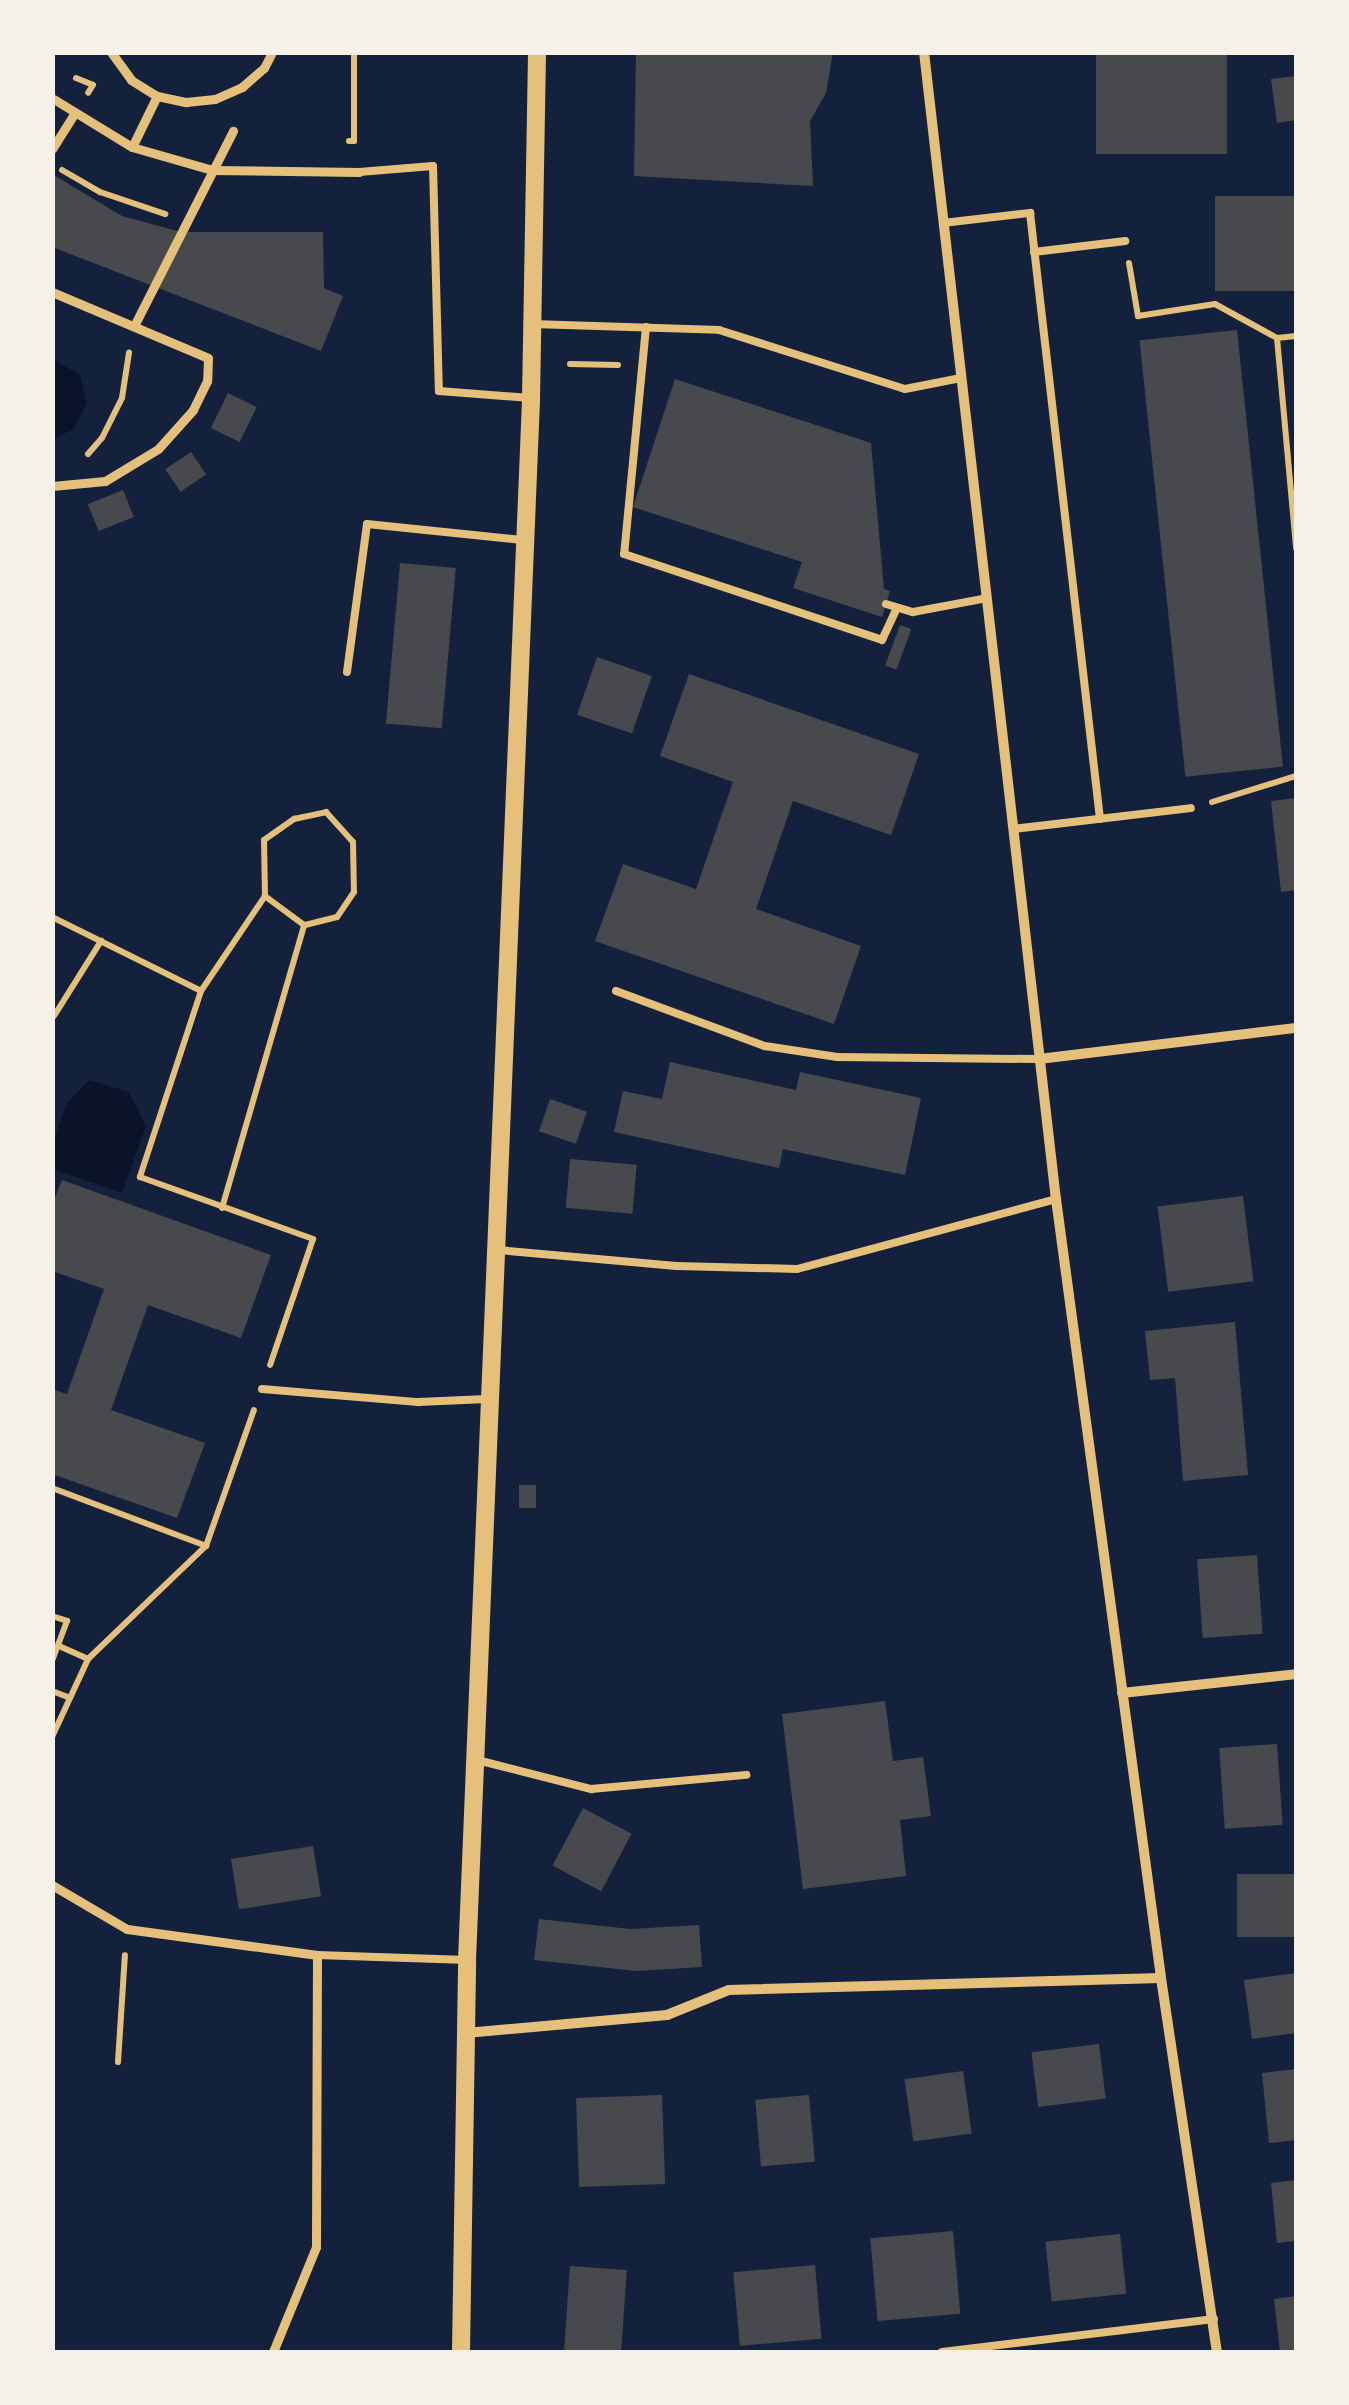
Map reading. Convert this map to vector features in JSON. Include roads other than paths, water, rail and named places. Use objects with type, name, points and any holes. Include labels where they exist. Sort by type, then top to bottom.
[{"type":"street","points":[[111,52],[131,80],[158,96],[186,102],[215,100],[242,87],[264,68],[272,52]]},
{"type":"street","points":[[460,2352],[467,1960],[493,1399],[531,398],[537,52]]},
{"type":"street","points":[[924,52],[1056,1198],[1161,1978],[1217,2352]]},
{"type":"street","points":[[132,147],[158,96]]},
{"type":"street","points":[[52,98],[132,147],[212,170],[359,172]]},
{"type":"street","points":[[52,150],[74,114]]},
{"type":"street","points":[[134,326],[233,131]]},
{"type":"street","points":[[52,292],[208,358],[206,381],[193,410],[158,449],[106,481],[52,486]]},
{"type":"street","points":[[1039,1058],[1296,1028]]},
{"type":"street","points":[[1122,1693],[1296,1674]]},
{"type":"street","points":[[52,1886],[127,1929],[317,1955],[316,2247],[273,2352]]},
{"type":"street","points":[[466,2033],[667,2015],[729,1990],[1161,1978]]},
{"type":"lane","points":[[359,172],[433,166],[439,391],[531,398]]},
{"type":"lane","points":[[943,223],[1030,213],[1100,819]]},
{"type":"lane","points":[[1034,252],[1125,241]]},
{"type":"lane","points":[[532,324],[719,330],[905,388],[961,378]]},
{"type":"lane","points":[[646,327],[624,554],[882,640],[896,608]]},
{"type":"lane","points":[[346,672],[368,524],[525,540]]},
{"type":"lane","points":[[886,604],[913,612],[986,598]]},
{"type":"lane","points":[[1013,830],[1191,808]]},
{"type":"lane","points":[[616,991],[765,1046],[837,1058],[1039,1058]]},
{"type":"lane","points":[[498,1250],[676,1266],[798,1269],[1056,1198]]},
{"type":"lane","points":[[262,1389],[418,1402],[493,1399]]},
{"type":"lane","points":[[476,1760],[592,1789],[746,1775]]},
{"type":"lane","points":[[317,1955],[467,1960]]},
{"type":"lane","points":[[942,2352],[1214,2319]]},
{"type":"water","points":[[53,359],[80,375],[87,403],[74,429],[53,439]]},
{"type":"water","points":[[89,1080],[129,1092],[146,1126],[122,1193],[53,1169],[53,1144],[66,1104]]}]
